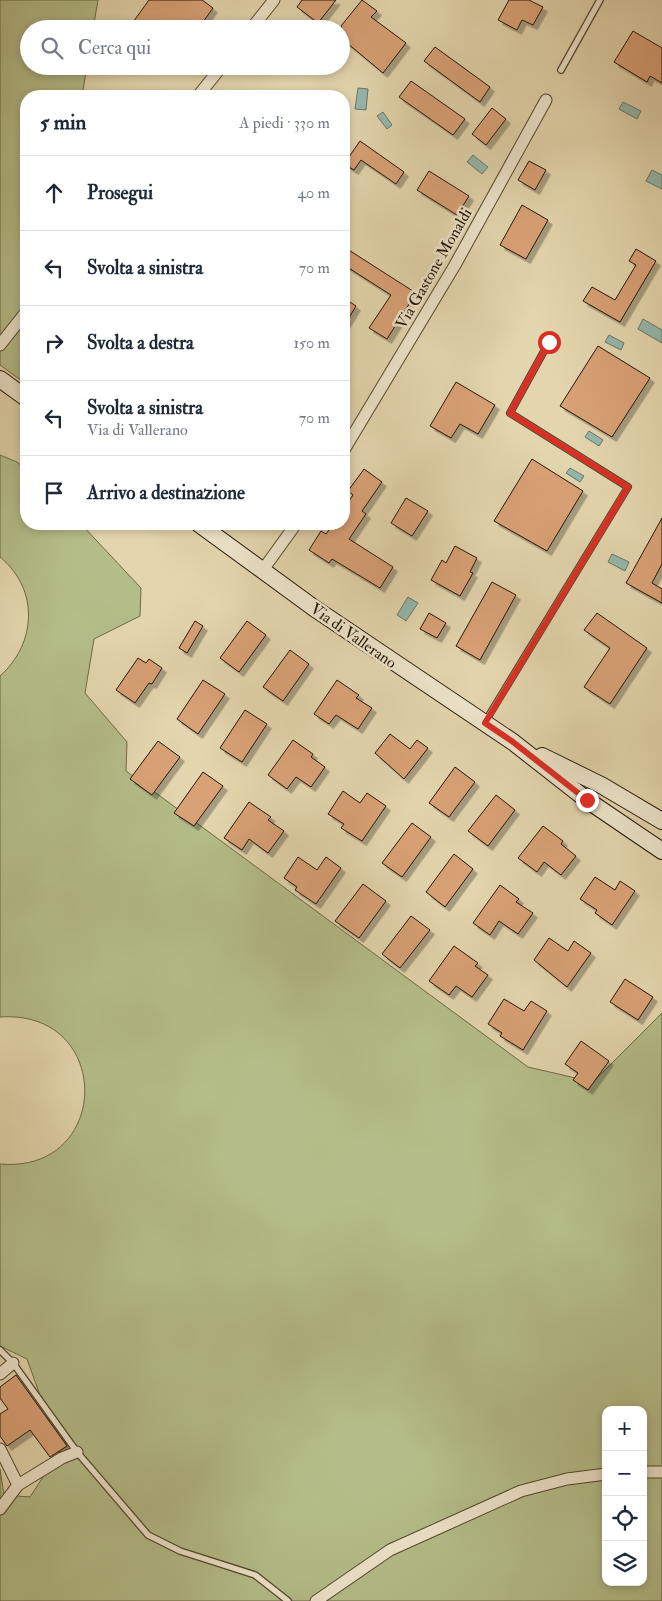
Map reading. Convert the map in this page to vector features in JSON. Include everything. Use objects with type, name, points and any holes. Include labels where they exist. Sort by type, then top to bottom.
[{"type":"street","points":[[259,20],[274,0]]},
{"type":"street","points":[[203,90],[215,75]]},
{"type":"street","name":"Via Gastone Monaldi","points":[[350,440],[455,265],[546,100]]},
{"type":"street","points":[[0,345],[20,320]]},
{"type":"street","points":[[0,379],[20,394]]},
{"type":"street","name":"Via di Vallerano","points":[[207,530],[262,571],[513,742],[581,796],[662,851]]},
{"type":"street","points":[[262,571],[292,530]]},
{"type":"street","name":"Via di Vallerano","points":[[513,742],[602,784],[662,821]]},
{"type":"street","points":[[0,1374],[13,1362]]},
{"type":"street","points":[[0,1449],[18,1485]]},
{"type":"street","points":[[0,1509],[18,1485],[62,1458],[77,1452]]},
{"type":"street","points":[[647,1472],[662,1472]]},
{"type":"street","points":[[316,1601],[390,1550],[521,1491],[567,1479],[602,1475]]},
{"type":"lane","points":[[561,70],[600,0]]},
{"type":"lane","points":[[485,723],[628,487],[510,413],[549,342]]},
{"type":"lane","points":[[0,1350],[13,1362],[77,1452],[148,1534],[180,1550],[255,1575],[288,1601]]},
{"type":"green space","points":[[0,0],[98,0],[95,20],[20,20],[20,75],[86,75],[83,90],[20,90],[20,380],[0,365]]},
{"type":"green space","points":[[0,455],[20,465],[20,530],[87,530],[141,588],[140,616],[94,639],[85,693],[127,742],[126,771],[528,1067],[593,1082],[662,1013],[662,1601],[0,1601],[0,1469],[4,1495],[30,1497],[60,1451],[27,1359],[0,1346],[0,1164],[37,1160],[63,1144],[79,1120],[85,1091],[80,1063],[64,1038],[37,1021],[0,1017],[0,676],[21,649],[26,633],[27,601],[22,585],[13,570],[0,557]]},
{"type":"water","points":[[358,88],[368,89],[366,110],[355,109]]},
{"type":"water","points":[[623,102],[641,111],[637,119],[619,109]]},
{"type":"water","points":[[383,112],[392,125],[387,129],[377,116]]},
{"type":"water","points":[[473,155],[488,167],[482,174],[467,162]]},
{"type":"water","points":[[652,170],[662,175],[662,189],[646,181]]},
{"type":"water","points":[[643,319],[662,330],[662,343],[638,329]]},
{"type":"water","points":[[609,335],[624,343],[621,350],[605,342]]},
{"type":"water","points":[[589,431],[603,440],[599,446],[585,437]]},
{"type":"water","points":[[570,468],[584,476],[580,482],[566,473]]},
{"type":"water","points":[[612,554],[629,562],[625,571],[608,562]]},
{"type":"water","points":[[408,597],[418,603],[406,621],[397,615]]},
{"type":"building","points":[[149,0],[202,0],[213,8],[204,20],[135,20]]},
{"type":"building","points":[[302,0],[336,0],[320,20],[314,20],[297,7]]},
{"type":"building","points":[[362,0],[377,11],[371,17],[406,43],[383,73],[350,46],[350,20],[346,20]]},
{"type":"building","points":[[509,0],[529,0],[543,7],[533,25],[522,20],[517,30],[498,20]]},
{"type":"building","points":[[633,31],[662,48],[662,83],[650,76],[647,82],[614,62]]},
{"type":"building","points":[[435,47],[490,87],[480,102],[424,61]]},
{"type":"building","points":[[411,81],[465,119],[453,135],[399,97]]},
{"type":"building","points":[[492,108],[506,119],[486,145],[472,134]]},
{"type":"building","points":[[360,141],[404,172],[396,184],[361,160],[354,170],[350,168],[350,155]]},
{"type":"building","points":[[529,161],[546,170],[535,190],[518,180]]},
{"type":"building","points":[[429,171],[469,196],[457,215],[417,190]]},
{"type":"building","points":[[522,205],[548,220],[526,259],[500,245]]},
{"type":"building","points":[[636,249],[656,261],[620,322],[583,301],[592,287],[615,300],[636,265],[629,261]]},
{"type":"building","points":[[350,251],[416,293],[387,339],[369,328],[391,295],[350,269]]},
{"type":"building","points":[[350,302],[356,306],[350,316]]},
{"type":"building","points":[[598,346],[650,378],[612,437],[560,406]]},
{"type":"building","points":[[456,382],[495,405],[478,434],[460,424],[451,438],[430,426]]},
{"type":"building","points":[[532,459],[583,491],[547,551],[494,521]]},
{"type":"building","points":[[364,469],[382,482],[362,511],[366,514],[349,539],[393,567],[380,588],[332,559],[329,563],[309,550],[321,531],[326,534],[329,530],[350,530],[350,499],[353,495],[350,493],[350,488]]},
{"type":"building","points":[[406,498],[428,511],[412,536],[391,523]]},
{"type":"building","points":[[662,518],[662,564],[652,583],[662,589],[662,603],[626,583]]},
{"type":"building","points":[[455,546],[477,558],[470,572],[473,573],[460,596],[431,580],[442,560],[446,563]]},
{"type":"building","points":[[492,582],[516,595],[480,660],[456,646]]},
{"type":"building","points":[[429,613],[446,623],[437,638],[420,629]]},
{"type":"building","points":[[597,613],[647,648],[610,704],[584,687],[610,648],[584,630]]},
{"type":"building","points":[[195,621],[203,626],[187,653],[179,648]]},
{"type":"building","points":[[247,621],[266,635],[239,672],[220,658]]},
{"type":"building","points":[[290,650],[309,664],[283,701],[263,687]]},
{"type":"building","points":[[138,658],[146,663],[149,659],[162,668],[152,684],[149,683],[135,703],[116,690]]},
{"type":"building","points":[[203,680],[225,694],[198,734],[177,719]]},
{"type":"building","points":[[337,680],[359,695],[356,698],[372,708],[358,729],[336,715],[329,724],[314,714]]},
{"type":"building","points":[[245,710],[267,724],[242,762],[220,748]]},
{"type":"building","points":[[390,734],[410,749],[417,740],[428,748],[404,779],[375,753]]},
{"type":"building","points":[[293,740],[313,754],[311,757],[325,767],[311,787],[296,777],[287,789],[268,775]]},
{"type":"building","points":[[158,741],[180,757],[152,795],[130,779]]},
{"type":"building","points":[[455,767],[475,782],[449,817],[429,803]]},
{"type":"building","points":[[203,772],[223,786],[194,826],[174,813]]},
{"type":"building","points":[[343,791],[360,803],[367,793],[386,806],[362,841],[341,828],[344,824],[328,814]]},
{"type":"building","points":[[496,795],[515,810],[488,846],[468,831]]},
{"type":"building","points":[[249,802],[271,817],[268,820],[284,831],[268,853],[249,839],[242,850],[224,838]]},
{"type":"building","points":[[412,823],[431,837],[402,877],[382,863]]},
{"type":"building","points":[[543,826],[563,841],[561,844],[576,856],[561,875],[544,862],[537,872],[518,858]]},
{"type":"building","points":[[454,854],[473,869],[445,907],[426,892]]},
{"type":"building","points":[[298,857],[317,870],[326,857],[341,868],[316,904],[295,890],[297,887],[284,878]]},
{"type":"building","points":[[595,877],[615,890],[620,881],[635,891],[612,925],[595,913],[597,910],[580,899]]},
{"type":"building","points":[[363,884],[386,901],[359,938],[335,921]]},
{"type":"building","points":[[500,885],[519,899],[516,902],[533,913],[518,934],[499,921],[490,935],[473,923]]},
{"type":"building","points":[[411,916],[430,930],[400,968],[382,954]]},
{"type":"building","points":[[549,938],[568,951],[574,941],[591,953],[567,987],[534,960]]},
{"type":"building","points":[[454,946],[478,963],[475,966],[488,975],[472,997],[456,986],[449,995],[429,981]]},
{"type":"building","points":[[625,979],[653,997],[638,1020],[610,1002]]},
{"type":"building","points":[[504,999],[524,1011],[531,1001],[547,1011],[523,1050],[500,1036],[502,1033],[488,1024]]},
{"type":"building","points":[[581,1041],[609,1061],[588,1090],[573,1080],[578,1073],[565,1064]]},
{"type":"building","points":[[16,1375],[67,1446],[50,1457],[30,1430],[7,1446],[0,1436],[0,1414],[8,1409],[0,1398],[0,1387]]},
{"type":"route","points":[[549,342],[510,413],[628,487],[485,723],[513,742],[587,800]]}]
